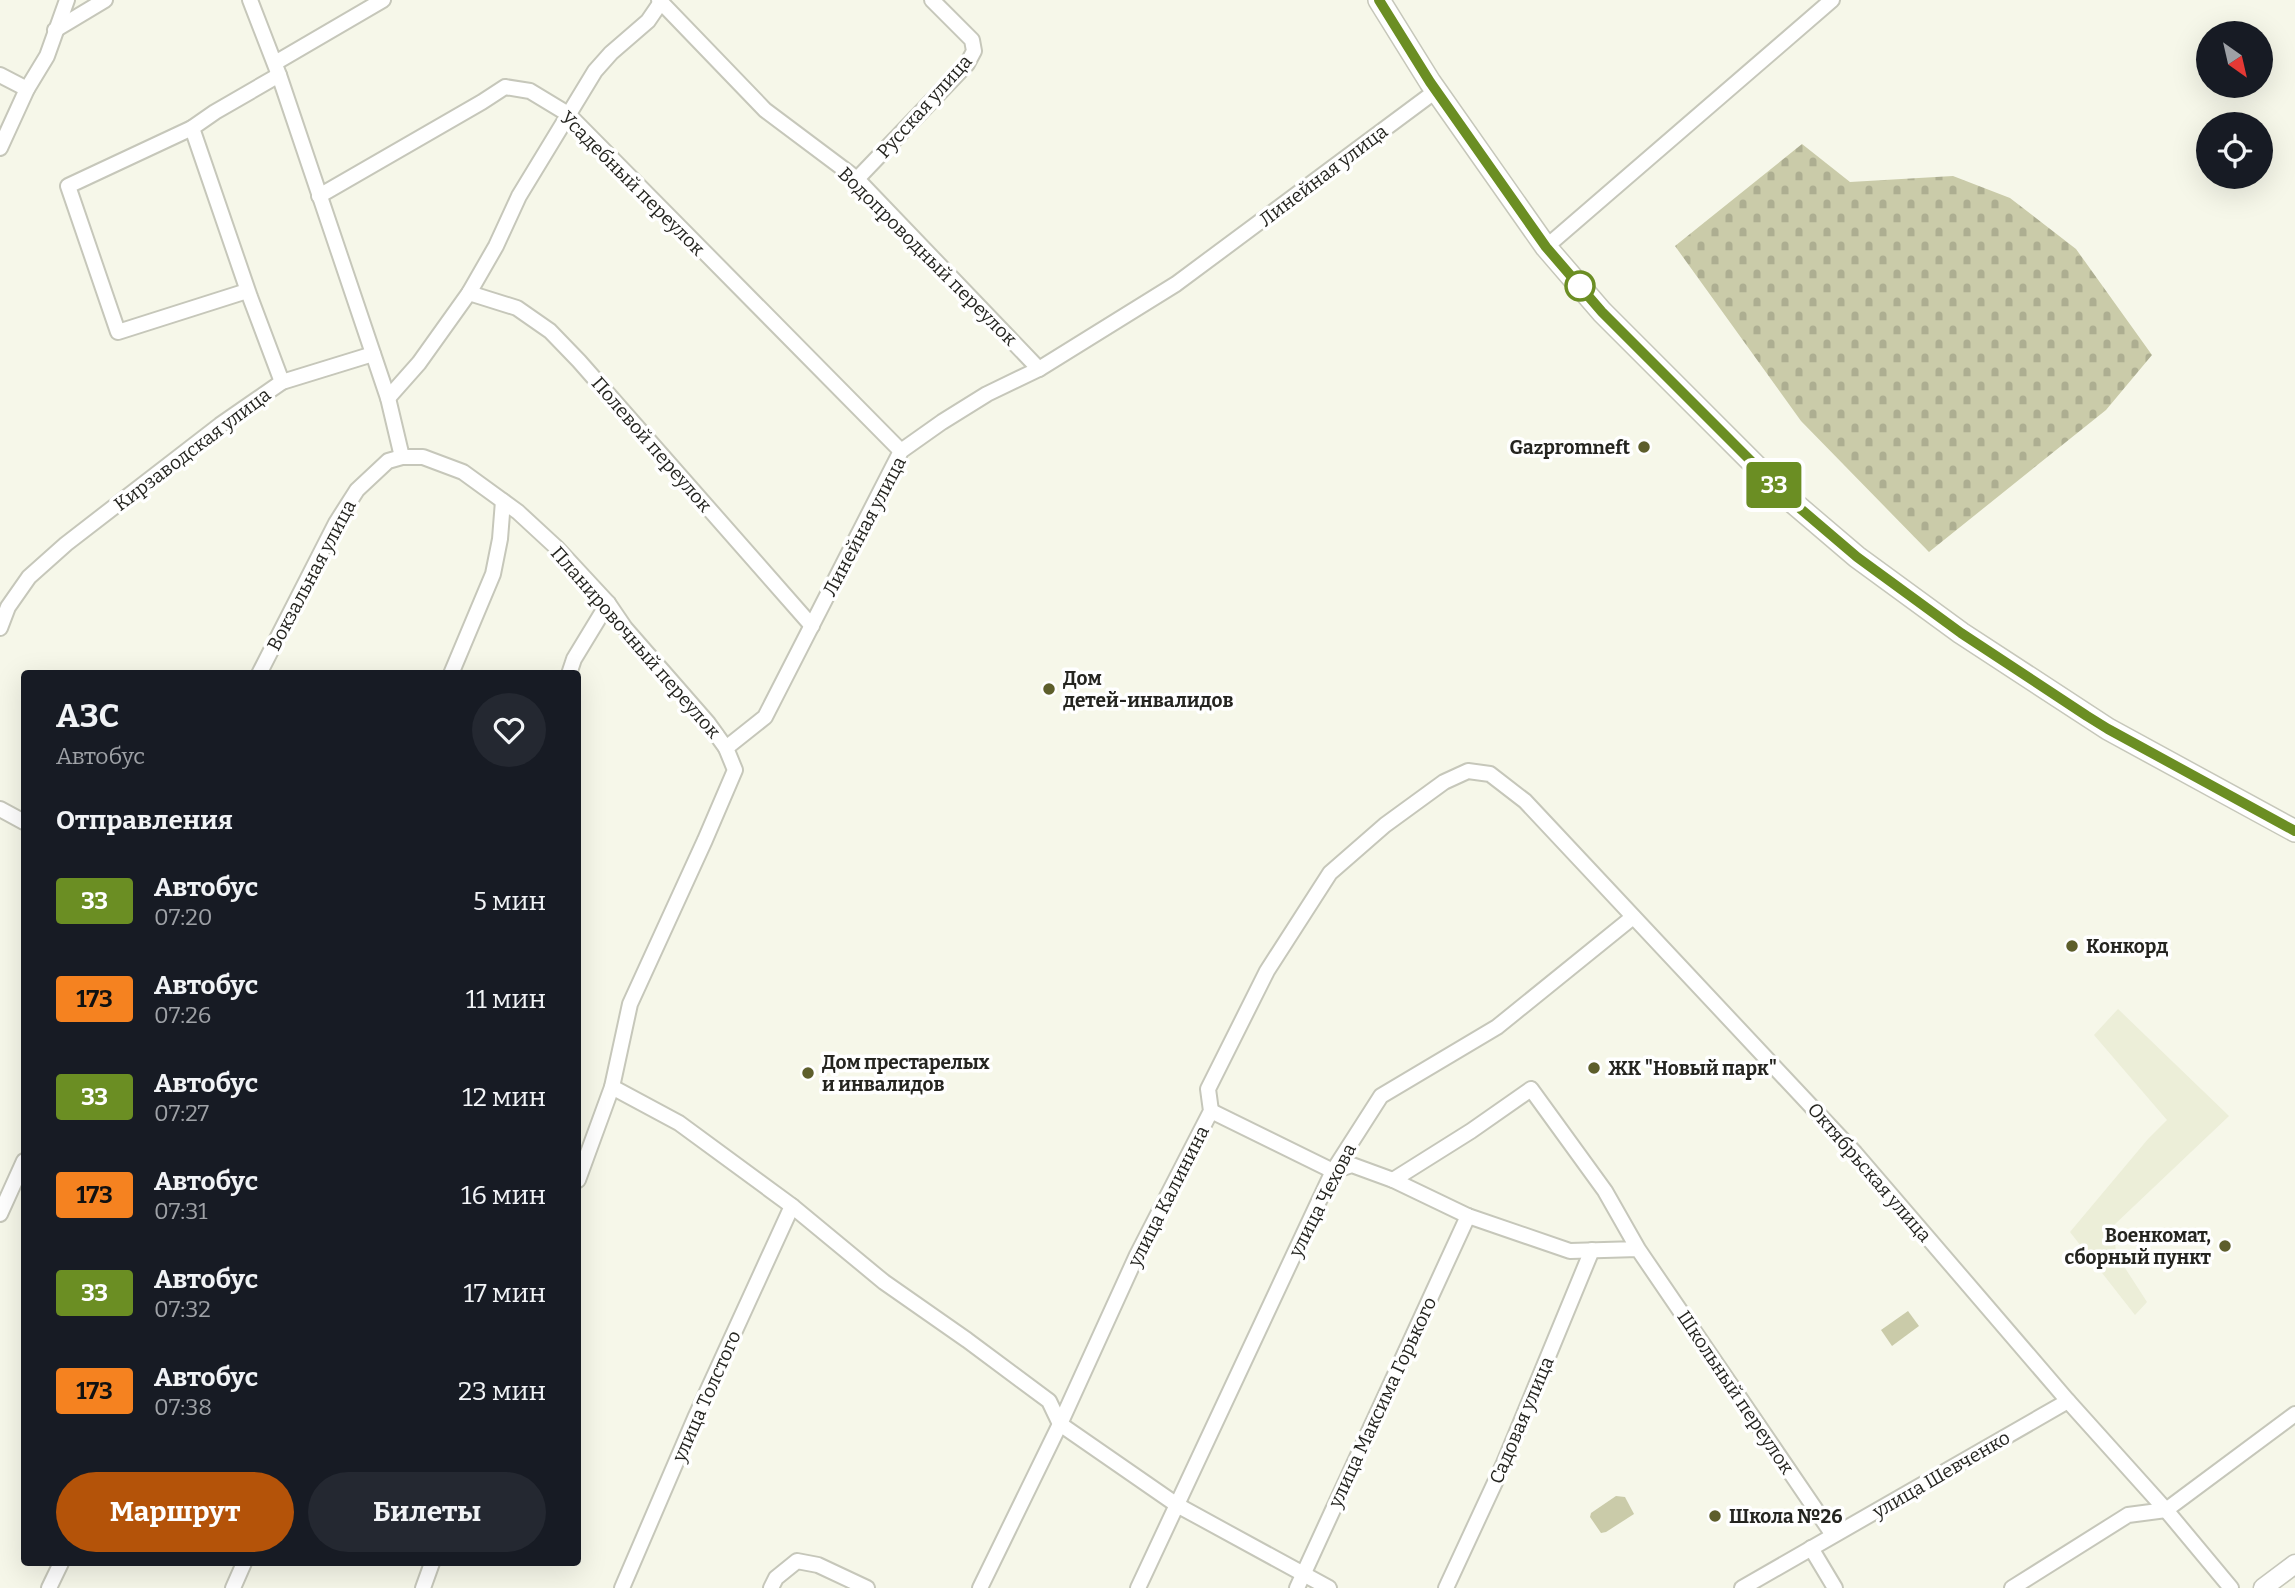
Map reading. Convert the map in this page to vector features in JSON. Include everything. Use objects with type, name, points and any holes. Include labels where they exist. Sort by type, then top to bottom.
[{"type":"highway","points":[[1379,0],[1437,90],[1546,247],[1602,312],[1781,491],[1857,557],[1961,633],[2108,729],[2295,831]]},
{"type":"main road","points":[[2263,1588],[2295,1564]]},
{"type":"street","points":[[0,148],[27,89],[47,56],[67,0]]},
{"type":"street","points":[[55,30],[105,0]]},
{"type":"street","points":[[250,0],[388,398],[402,457]]},
{"type":"street","points":[[247,291],[118,332],[68,186],[192,128],[276,69],[383,0]]},
{"type":"street","name":"Русская улица","points":[[857,179],[967,64],[974,51],[972,40],[932,0]]},
{"type":"street","points":[[1546,247],[1832,0]]},
{"type":"street","points":[[388,398],[419,363],[469,293],[496,246],[519,196],[595,71],[611,53],[648,21],[660,1]]},
{"type":"street","name":"Водопроводный переулок","points":[[660,1],[765,110],[857,179],[1040,369]]},
{"type":"street","points":[[0,75],[27,89]]},
{"type":"street","name":"Усадебный переулок","points":[[319,196],[505,87],[530,91],[568,114],[901,451]]},
{"type":"street","name":"Линейная улица","points":[[726,748],[765,717],[901,451],[987,394],[1040,369],[1176,284],[1437,90]]},
{"type":"street","points":[[192,128],[247,291],[282,382]]},
{"type":"street","name":"Полевой переулок","points":[[469,293],[517,308],[550,331],[812,626]]},
{"type":"street","name":"Кирзаводская улица","points":[[0,628],[8,607],[29,578],[66,544],[220,425],[282,382],[373,354]]},
{"type":"street","name":"Планировочный переулок","points":[[402,457],[424,457],[463,472],[518,512],[557,548],[608,603],[625,628],[708,723],[726,748]]},
{"type":"street","name":"Вокзальная улица","points":[[261,670],[336,523],[357,490],[388,461],[402,457]]},
{"type":"street","points":[[453,670],[492,574],[500,539],[503,502]]},
{"type":"street","points":[[570,670],[574,659],[608,603]]},
{"type":"street","points":[[581,1172],[612,1087],[630,1003],[734,770],[726,748]]},
{"type":"street","name":"улица Калинина","points":[[980,1588],[1060,1424],[1137,1255],[1211,1111],[1208,1089],[1267,971],[1330,873],[1385,825],[1444,782],[1468,771],[1490,774]]},
{"type":"street","name":"Октябрьская улица","points":[[1490,774],[1525,801],[1855,1153],[2231,1588]]},
{"type":"street","points":[[0,809],[21,820]]},
{"type":"street","name":"улица Чехова","points":[[1138,1588],[1333,1171],[1381,1096],[1497,1027],[1633,917]]},
{"type":"street","points":[[612,1087],[679,1124],[792,1206],[884,1282],[1049,1401],[1060,1424],[1177,1505],[1299,1581],[1329,1588]]},
{"type":"street","name":"Школьный переулок","points":[[1393,1180],[1531,1089],[1605,1191],[1638,1249],[1833,1535]]},
{"type":"street","points":[[1211,1111],[1333,1171],[1352,1165],[1393,1180],[1468,1216],[1570,1251],[1638,1249]]},
{"type":"street","points":[[0,1214],[21,1168]]},
{"type":"street","name":"улица Толстого","points":[[622,1588],[695,1418],[792,1206]]},
{"type":"street","name":"улица Максима Горького","points":[[1299,1581],[1468,1216]]},
{"type":"street","name":"Садовая улица","points":[[1446,1588],[1504,1463],[1592,1250]]},
{"type":"street","name":"улица Шевченко","points":[[1742,1588],[2068,1401]]},
{"type":"street","points":[[2011,1588],[2129,1515],[2166,1510],[2295,1414]]},
{"type":"street","points":[[1811,1548],[1835,1588]]},
{"type":"street","points":[[773,1583],[797,1560],[818,1565],[867,1588]]},
{"type":"street","points":[[49,1588],[60,1566]]},
{"type":"street","points":[[233,1588],[243,1566]]},
{"type":"street","points":[[423,1588],[431,1566]]},
{"type":"shaded area","points":[[2118,1009],[2229,1116],[2114,1225],[2116,1254],[2147,1302],[2135,1315],[2070,1232],[2167,1120],[2094,1035]]},
{"type":"green space","points":[[1802,144],[1850,182],[1953,176],[2010,198],[2076,249],[2152,355],[2106,410],[1929,552],[1801,421],[1675,246]]},
{"type":"green space","points":[[1908,1311],[1919,1326],[1892,1346],[1881,1330]]},
{"type":"green space","points":[[1616,1496],[1625,1497],[1634,1514],[1601,1533],[1590,1517],[1591,1513]]},
{"type":"bus line","name":"33","points":[[1379,0],[1430,82],[1546,247],[1602,312],[1789,499],[1857,557],[1961,633],[2087,716],[2295,831]]},
{"type":"place","name":"Gazpromneft","points":[[1644,447]]},
{"type":"place","name":"Дом детей-инвалидов","points":[[1049,689]]},
{"type":"place","name":"Конкорд","points":[[2072,946]]},
{"type":"place","name":"ЖК \"Новый парк\"","points":[[1594,1068]]},
{"type":"place","name":"Дом престарелых и инвалидов","points":[[808,1073]]},
{"type":"place","name":"Военкомат, сборный пункт","points":[[2225,1246]]},
{"type":"place","name":"Школа №26","points":[[1715,1516]]}]
